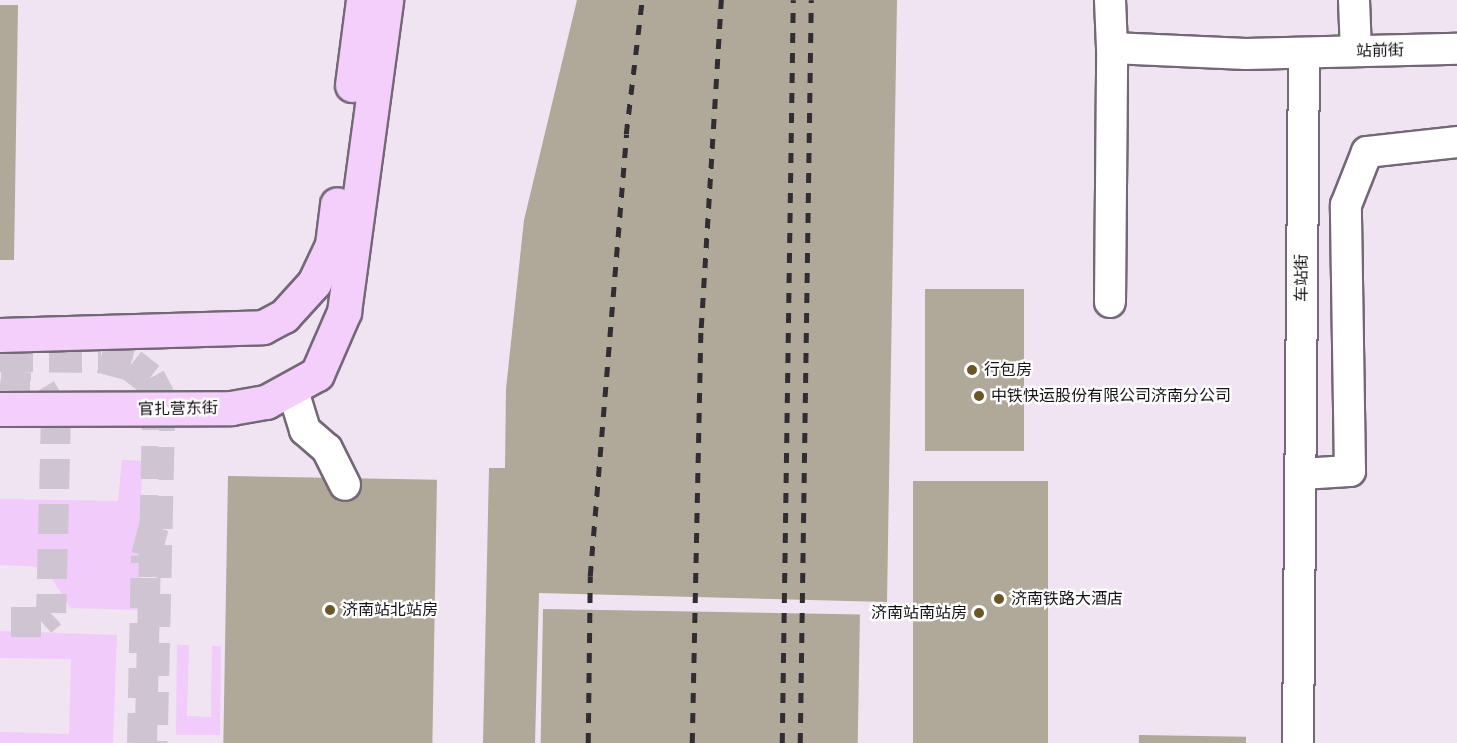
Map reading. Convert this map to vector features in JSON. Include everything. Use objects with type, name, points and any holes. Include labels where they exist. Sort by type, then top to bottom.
[{"type":"main road","points":[[0,335],[227,332],[263,327],[284,316],[314,283],[332,244],[363,0]]},
{"type":"main road","name":"官扎营东街","points":[[0,409],[231,408],[293,391],[317,374],[333,348],[354,246],[386,0]]},
{"type":"street","points":[[1110,0],[1112,48],[1110,302]]},
{"type":"street","points":[[1354,0],[1356,51]]},
{"type":"street","points":[[1112,48],[1304,53]]},
{"type":"street","name":"站前街","points":[[1304,53],[1457,49]]},
{"type":"street","name":"车站街","points":[[1298,743],[1304,53]]},
{"type":"street","points":[[1301,474],[1350,471],[1346,205],[1367,152],[1457,142]]},
{"type":"street","points":[[293,391],[305,430],[327,449],[345,484]]},
{"type":"shaded area","points":[[122,460],[142,461],[139,610],[70,608],[45,567],[0,565],[0,499],[118,501]]},
{"type":"shaded area","points":[[0,631],[117,635],[113,743],[0,743],[0,732],[69,734],[71,659],[0,658]]},
{"type":"shaded area","points":[[177,645],[189,645],[187,716],[211,717],[212,646],[221,646],[220,735],[176,735]]},
{"type":"building","points":[[577,0],[897,0],[887,602],[539,593],[535,743],[483,743],[489,468],[505,468],[506,389],[524,220]]},
{"type":"building","points":[[0,5],[18,5],[14,260],[0,260]]},
{"type":"building","name":"行包房","points":[[925,289],[1024,289],[1024,451],[925,451]]},
{"type":"building","name":"济南站北站房","points":[[228,476],[437,480],[432,743],[223,743]]},
{"type":"building","name":"济南站南站房","points":[[913,481],[1048,481],[1048,743],[913,743]]},
{"type":"building","points":[[543,609],[860,615],[858,743],[541,743]]},
{"type":"building","points":[[1139,735],[1246,737],[1246,743],[1139,743]]},
{"type":"tunnel","points":[[0,355],[101,356],[131,364],[149,378],[159,397],[151,743]]},
{"type":"tunnel","points":[[0,385],[41,389],[56,414],[51,613],[41,622],[0,622]]},
{"type":"tunnel","points":[[142,743],[146,556],[156,518]]},
{"type":"railway","points":[[588,743],[590,576],[626,134],[642,0]]},
{"type":"railway","points":[[692,743],[701,328],[721,0]]},
{"type":"railway","points":[[782,743],[793,0]]},
{"type":"railway","points":[[800,743],[811,0]]},
{"type":"place","name":"行包房","points":[[972,370]]},
{"type":"place","name":"中铁快运股份有限公司济南分公司","points":[[979,396]]},
{"type":"place","name":"济南铁路大酒店","points":[[999,599]]},
{"type":"place","name":"济南站北站房","points":[[330,610]]},
{"type":"place","name":"济南站南站房","points":[[979,613]]}]
